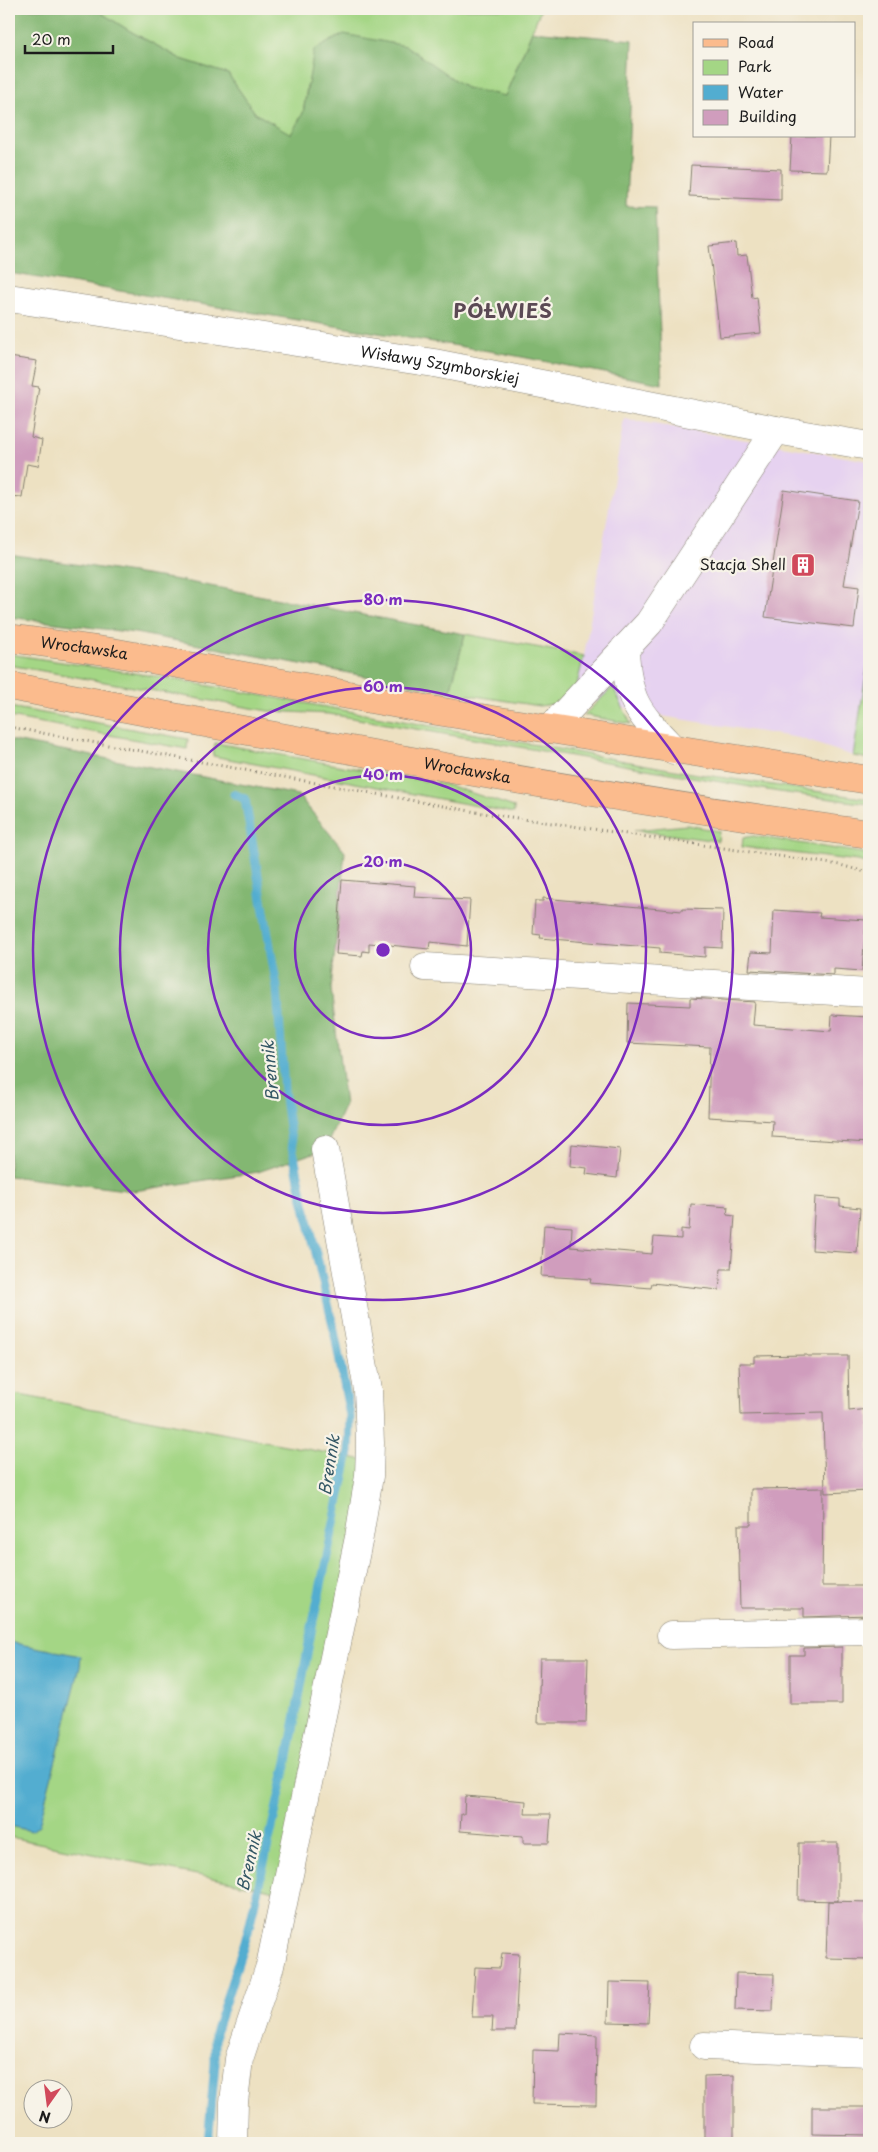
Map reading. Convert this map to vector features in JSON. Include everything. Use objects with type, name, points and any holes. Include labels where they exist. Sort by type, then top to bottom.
[{"type":"main road","name":"Wrocławska","points":[[9,638],[112,652],[431,710],[869,780]]},
{"type":"main road","name":"Wrocławska","points":[[9,686],[454,768],[686,808],[869,834]]},
{"type":"street","name":"Wisławy Szymborskiej","points":[[9,298],[434,363],[776,430],[869,446]]},
{"type":"street","points":[[550,729],[649,623],[776,430]]},
{"type":"street","points":[[625,648],[631,694],[637,709],[674,750]]},
{"type":"street","points":[[425,967],[869,993]]},
{"type":"street","points":[[233,2143],[234,2102],[239,2059],[270,1966],[358,1546],[369,1476],[368,1390],[325,1149]]},
{"type":"street","points":[[672,1635],[869,1631]]},
{"type":"street","points":[[704,2046],[869,2052]]},
{"type":"path","points":[[9,727],[476,812],[840,865],[869,873]]},
{"type":"shaded area","points":[[624,419],[869,461],[869,657],[853,756],[799,738],[662,716],[574,696],[584,656]]},
{"type":"green space","points":[[9,9],[95,9],[181,59],[228,74],[255,113],[291,134],[303,113],[314,50],[344,34],[406,46],[466,88],[505,96],[532,31],[633,40],[626,206],[655,207],[662,384],[501,353],[9,273]]},
{"type":"green space","points":[[95,9],[541,9],[505,96],[466,88],[441,71],[307,86],[303,114],[291,135],[255,113],[228,74],[181,59]]},
{"type":"green space","points":[[9,554],[178,580],[465,634],[450,692],[135,633],[9,617]]},
{"type":"green space","points":[[465,634],[584,656],[574,696],[554,704],[539,706],[450,692]]},
{"type":"green space","points":[[9,654],[160,677],[691,773],[869,799],[869,804],[779,792],[329,714],[268,711],[9,665]]},
{"type":"green space","points":[[869,657],[869,759],[853,756]]},
{"type":"green space","points":[[613,687],[631,724],[584,715]]},
{"type":"green space","points":[[9,707],[188,739],[187,749],[9,717]]},
{"type":"green space","points":[[9,740],[298,795],[345,852],[331,989],[345,1105],[325,1149],[258,1172],[134,1191],[9,1176]]},
{"type":"green space","points":[[215,743],[448,785],[514,807],[514,813],[213,756]]},
{"type":"green space","points":[[687,825],[719,831],[718,841],[634,830]]},
{"type":"green space","points":[[753,836],[869,854],[869,864],[858,861],[742,847],[743,838]]},
{"type":"green space","points":[[9,1393],[370,1461],[286,1893],[9,1837]]},
{"type":"water","points":[[9,1642],[81,1656],[80,1667],[39,1825],[32,1831],[9,1826]]},
{"type":"building","points":[[792,138],[829,138],[827,171],[790,170]]},
{"type":"building","points":[[691,165],[781,169],[781,200],[689,196]]},
{"type":"building","points":[[736,243],[737,256],[747,255],[752,298],[757,297],[761,333],[720,337],[709,246]]},
{"type":"building","points":[[9,357],[37,361],[32,386],[39,387],[31,437],[42,440],[38,466],[27,464],[22,497],[9,496]]},
{"type":"building","name":"Stacja Shell","points":[[784,490],[858,501],[844,585],[859,587],[854,628],[765,617]]},
{"type":"building","points":[[342,880],[415,886],[414,897],[470,900],[467,946],[430,942],[429,949],[369,943],[369,952],[363,951],[362,956],[336,954]]},
{"type":"building","points":[[543,898],[682,911],[682,909],[723,910],[722,948],[705,947],[705,957],[660,953],[660,948],[540,938],[541,935],[533,934],[535,901],[543,901]]},
{"type":"building","points":[[774,910],[820,913],[819,917],[866,920],[862,971],[834,969],[834,975],[749,970],[751,952],[772,953]]},
{"type":"building","points":[[690,998],[755,1002],[753,1025],[831,1031],[832,1015],[869,1017],[866,1121],[869,1121],[869,1143],[772,1137],[773,1121],[708,1117],[710,1047],[627,1043],[628,1003],[690,1006]]},
{"type":"building","points":[[572,1144],[620,1149],[617,1178],[586,1174],[587,1168],[570,1166]]},
{"type":"building","points":[[815,1197],[840,1199],[840,1206],[860,1208],[857,1253],[812,1250]]},
{"type":"building","points":[[691,1204],[728,1207],[727,1215],[735,1216],[731,1269],[721,1269],[719,1290],[652,1283],[651,1288],[590,1283],[591,1279],[541,1276],[544,1225],[572,1227],[571,1247],[652,1254],[654,1237],[681,1239],[681,1229],[689,1230]]},
{"type":"building","points":[[754,1356],[848,1356],[849,1411],[869,1409],[869,1491],[825,1493],[823,1413],[741,1415],[739,1363],[754,1363]]},
{"type":"building","points":[[823,1488],[822,1586],[869,1586],[869,1615],[804,1617],[804,1608],[740,1608],[738,1525],[751,1525],[751,1489]]},
{"type":"building","points":[[842,1647],[842,1704],[790,1704],[790,1655],[804,1655],[804,1648]]},
{"type":"building","points":[[540,1658],[588,1658],[586,1723],[538,1723]]},
{"type":"building","points":[[465,1796],[526,1801],[525,1814],[551,1814],[549,1843],[523,1843],[523,1836],[460,1831],[461,1814],[464,1814]]},
{"type":"building","points":[[799,1843],[838,1843],[838,1901],[798,1900]]},
{"type":"building","points":[[828,1901],[869,1902],[869,1959],[826,1958]]},
{"type":"building","points":[[502,1953],[519,1954],[515,2031],[492,2031],[493,2017],[472,2017],[475,1967],[500,1968]]},
{"type":"building","points":[[736,1973],[774,1974],[773,2011],[735,2010]]},
{"type":"building","points":[[609,1982],[650,1983],[648,2023],[608,2022]]},
{"type":"building","points":[[560,2033],[597,2035],[596,2105],[532,2104],[533,2050],[559,2051]]},
{"type":"building","points":[[734,2075],[734,2140],[704,2140],[704,2076]]},
{"type":"building","points":[[812,2107],[869,2107],[869,2135],[812,2134]]},
{"type":"waterway","name":"Brennik","points":[[208,2143],[215,2063],[215,2033],[248,1932],[287,1762],[312,1627],[349,1452],[350,1416],[333,1325],[291,1141],[284,1090],[277,988],[245,799],[234,794]]},
{"type":"place","name":"Stacja Shell","points":[[803,565]]},
{"type":"district","name":"PÓŁWIEŚ","points":[[503,311]]}]
